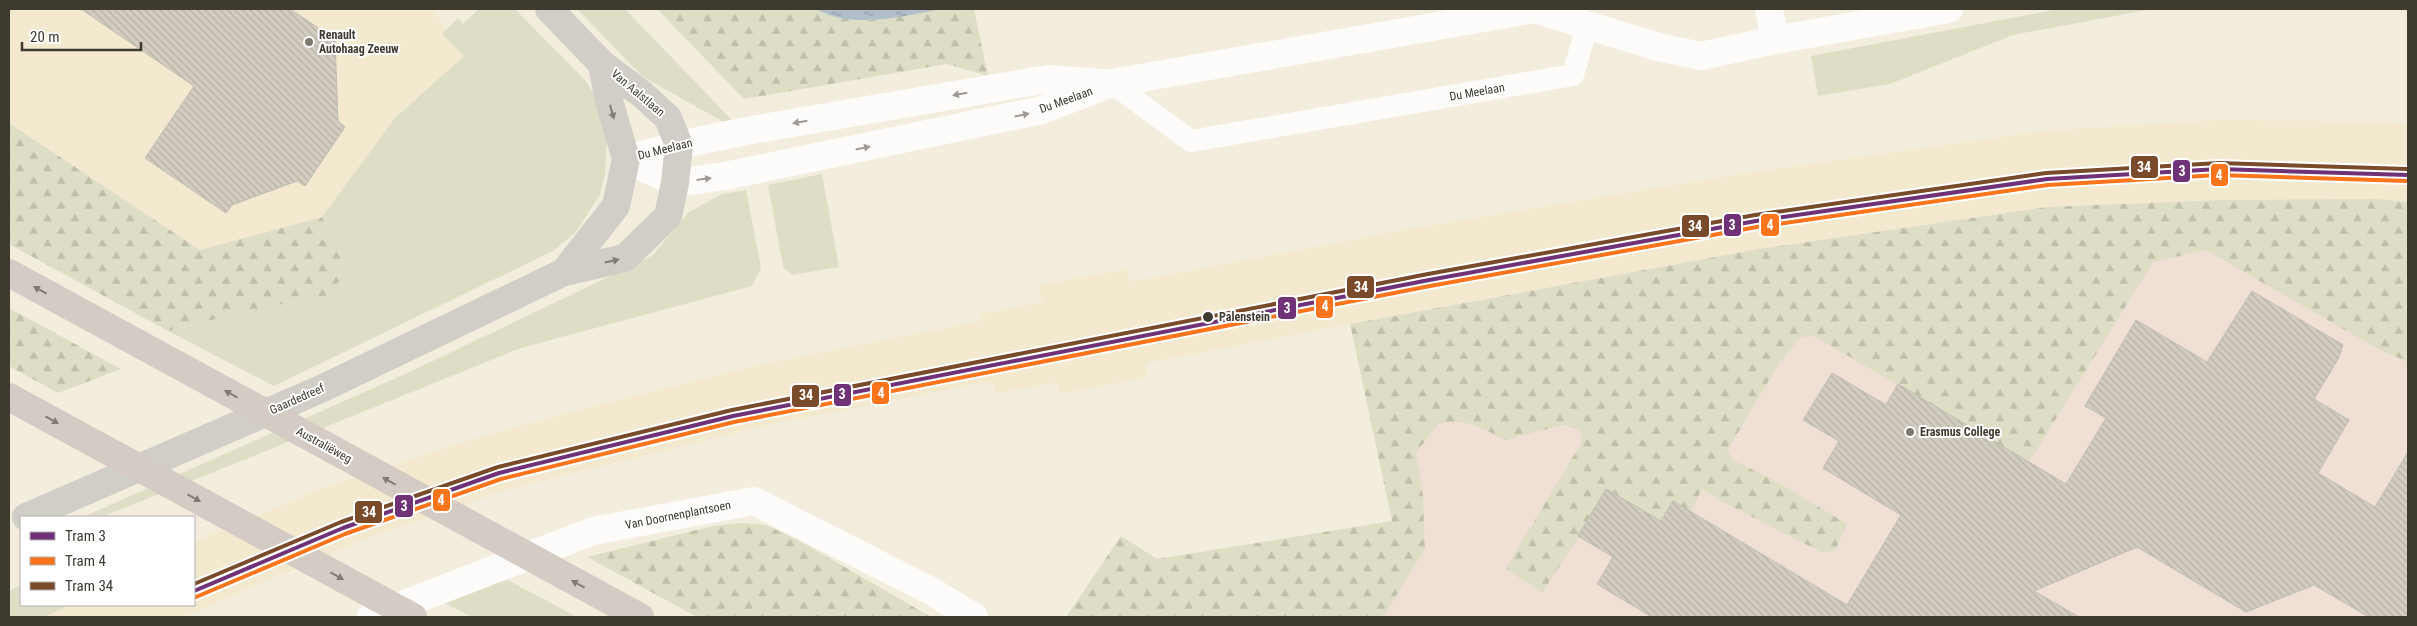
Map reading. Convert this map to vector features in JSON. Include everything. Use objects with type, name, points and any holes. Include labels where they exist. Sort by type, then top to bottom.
[{"type":"main road","name":"Australiëweg","points":[[9,273],[630,612]]},
{"type":"main road","points":[[9,397],[413,617]]},
{"type":"street","name":"Van Aalstlaan","points":[[549,9],[602,64],[643,94],[668,118],[679,145],[675,183]]},
{"type":"street","name":"Du Meelaan","points":[[626,159],[675,183],[725,176],[1042,110],[1112,83],[1535,9],[1658,47],[1701,56],[1775,40],[1949,9]]},
{"type":"street","points":[[1769,9],[1775,40]]},
{"type":"street","name":"Van Aalstlaan","points":[[602,64],[608,97],[626,159]]},
{"type":"street","name":"Du Meelaan","points":[[626,159],[679,145],[746,131],[1048,79],[1112,83]]},
{"type":"street","name":"Gaardedreef","points":[[564,272],[616,206],[626,159]]},
{"type":"street","name":"Gaardedreef","points":[[28,516],[323,388],[564,272],[625,258],[668,216],[675,183]]},
{"type":"street","name":"Van Doornenplantsoen","points":[[371,617],[593,531],[754,501],[931,591],[974,617]]},
{"type":"lane","name":"Du Meelaan","points":[[1112,83],[1191,141],[1573,76],[1587,26]]},
{"type":"shaded area","points":[[9,9],[433,9],[464,56],[395,118],[322,217],[200,250],[9,123]]},
{"type":"shaded area","points":[[2219,120],[2386,122],[2408,125],[2408,202],[2376,199],[2221,200],[2048,207],[1759,249],[1434,308],[1146,363],[1147,377],[1060,394],[1057,382],[995,394],[992,381],[767,425],[505,490],[352,544],[183,617],[45,617],[67,606],[195,606],[195,542],[325,487],[487,435],[605,403],[753,366],[982,321],[980,314],[1042,302],[1039,285],[1127,269],[1130,282],[1414,228],[1746,173],[2042,131]]},
{"type":"shaded area","name":"Erasmus College","points":[[2142,217],[2408,254],[2408,617],[1359,617],[1410,526],[1413,338]]},
{"type":"green space","points":[[479,9],[515,9],[586,81],[595,96],[607,138],[605,175],[600,195],[575,233],[553,251],[274,386],[168,331],[239,313],[348,264],[322,217],[395,118],[464,56],[442,34],[458,18],[463,24]]},
{"type":"green space","points":[[577,9],[625,9],[732,120],[724,122],[643,77]]},
{"type":"green space","points":[[657,9],[816,9],[873,20],[941,9],[974,9],[988,76],[947,64],[744,99]]},
{"type":"green space","points":[[2059,9],[2153,9],[2013,35],[1890,84],[1818,96],[1811,56]]},
{"type":"green space","points":[[9,123],[200,250],[322,217],[348,264],[332,294],[239,313],[168,331],[9,244]]},
{"type":"green space","points":[[822,174],[839,267],[792,275],[783,267],[768,185]]},
{"type":"green space","points":[[746,190],[761,268],[752,286],[521,348],[104,516],[85,516],[416,369],[652,256],[689,212],[722,194]]},
{"type":"green space","points":[[2376,199],[2408,202],[2408,362],[2378,349],[2206,250],[2153,262],[2029,462],[1814,336],[1801,337],[1780,362],[1728,449],[1732,460],[1772,479],[1847,524],[1835,551],[1821,552],[1719,500],[1702,489],[1691,512],[1663,523],[1580,535],[1542,593],[1506,568],[1582,442],[1579,429],[1563,425],[1505,440],[1473,425],[1448,422],[1438,424],[1416,453],[1423,496],[1425,549],[1383,617],[1066,617],[1121,536],[1157,559],[1392,521],[1350,324],[1759,249],[2048,207],[2221,200]]},
{"type":"green space","points":[[9,308],[121,369],[58,393],[9,366]]},
{"type":"green space","points":[[740,523],[766,525],[798,540],[931,617],[697,617],[587,557],[713,526]]},
{"type":"green space","points":[[508,580],[577,617],[471,617],[445,603],[481,587]]},
{"type":"green space","points":[[20,586],[20,606],[67,606],[45,617],[9,617],[9,591]]},
{"type":"water","points":[[816,9],[941,9],[895,18],[862,20],[846,19]]},
{"type":"building","points":[[81,9],[290,9],[335,39],[338,121],[345,127],[305,186],[297,181],[232,205],[226,213],[145,158],[194,86]]},
{"type":"building","points":[[2252,291],[2343,345],[2338,359],[2314,399],[2349,420],[2318,473],[2375,507],[2408,452],[2408,617],[2369,617],[2314,585],[2246,612],[2137,547],[2034,591],[2079,617],[1652,617],[1597,584],[1613,557],[1578,536],[1606,489],[1661,521],[1673,501],[1847,605],[1901,515],[1823,468],[1839,441],[1803,420],[1832,373],[1886,405],[1898,384],[2066,484],[2106,418],[2085,406],[2136,320],[2207,362]]},
{"type":"tram line","name":"34","points":[[195,584],[341,522],[498,467],[732,410],[1428,274],[1755,215],[2046,173],[2219,163],[2408,169]]},
{"type":"tram line","name":"3","points":[[195,591],[343,528],[499,473],[733,416],[1429,280],[1756,221],[2047,179],[2219,169],[2408,175]]},
{"type":"tram line","name":"4","points":[[196,597],[345,534],[501,479],[734,422],[1430,286],[1757,227],[2048,185],[2219,175],[2408,181]]},
{"type":"place","name":"Renault Autohaag Zeeuw","points":[[309,42]]},
{"type":"place","name":"Palenstein","points":[[1208,317]]},
{"type":"place","name":"Erasmus College","points":[[1910,432]]}]
